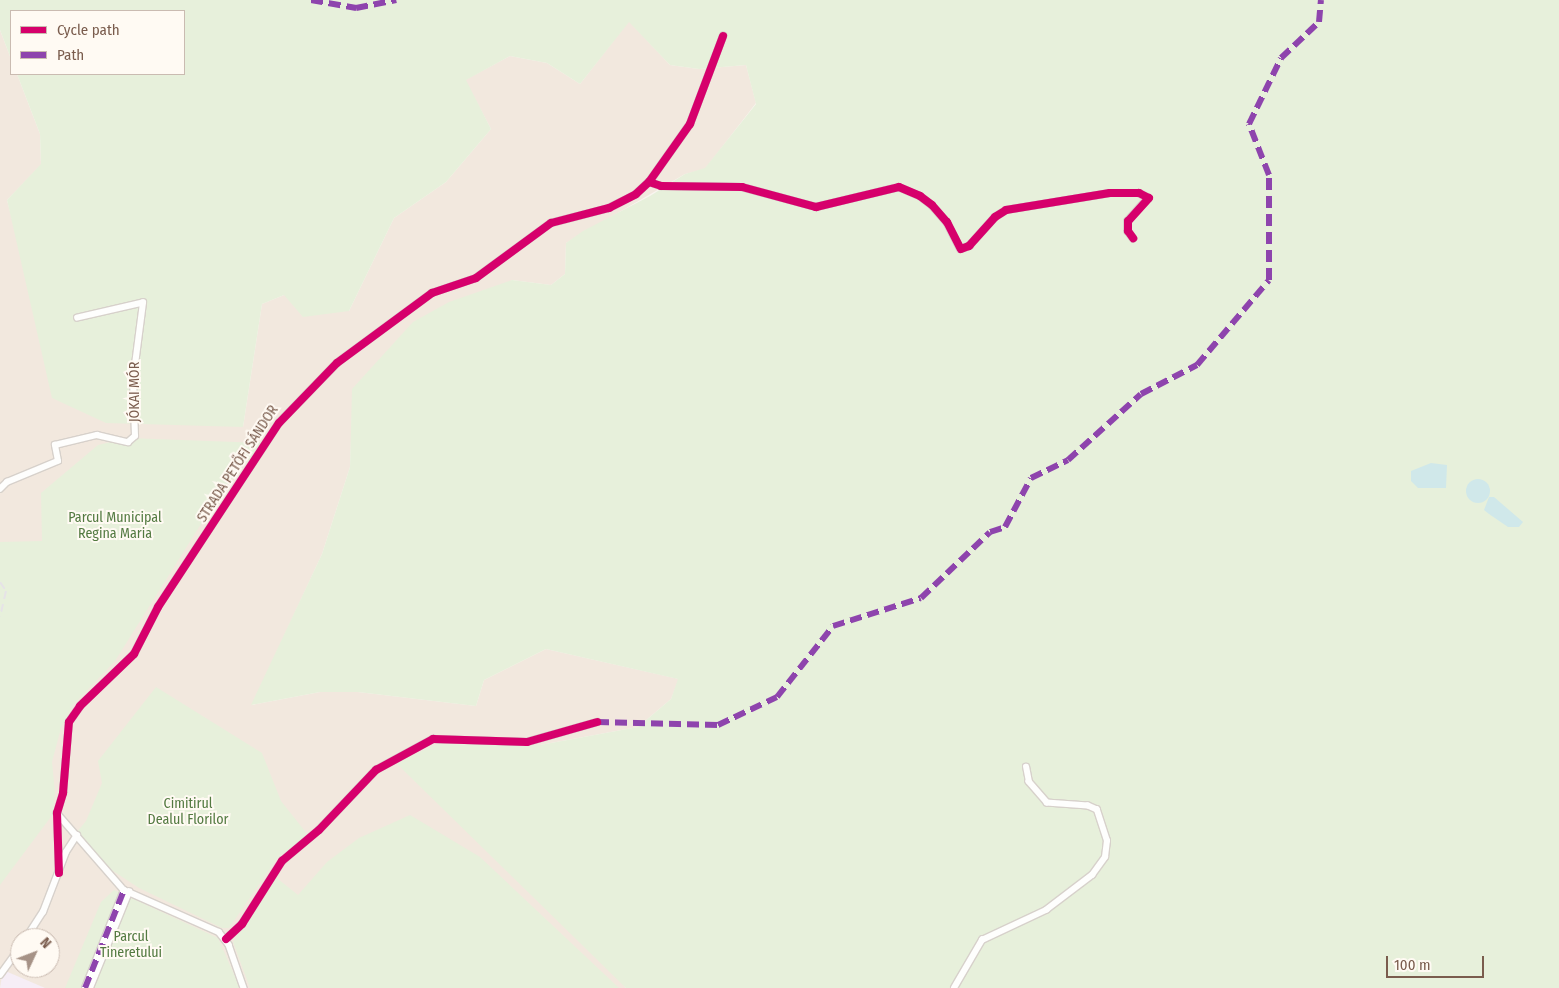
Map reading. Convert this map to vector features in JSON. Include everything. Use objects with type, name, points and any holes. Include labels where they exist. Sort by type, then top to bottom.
[{"type":"street","name":"STRADA PETŐFI SÁNDOR","points":[[33,928],[43,912],[59,873],[57,813],[63,793],[69,722],[80,706],[134,654],[161,601],[191,560],[255,457],[294,404],[337,362],[432,293],[476,278],[551,223],[621,203],[650,182],[690,124],[723,36]]},
{"type":"street","points":[[650,182],[661,186],[742,186],[816,207],[899,187],[920,196],[932,205],[947,222],[961,249],[969,246],[995,217],[1006,210],[1110,193],[1139,193],[1149,200],[1128,221],[1128,231],[1134,238]]},
{"type":"street","name":"JÓKAI MÓR","points":[[0,488],[13,479],[58,461],[55,445],[97,435],[127,442],[134,439],[133,380],[144,303],[78,318]]},
{"type":"street","points":[[226,939],[242,924],[282,861],[319,830],[376,770],[432,739],[527,742],[597,722]]},
{"type":"street","points":[[954,988],[982,940],[1046,910],[1092,875],[1105,858],[1106,841],[1097,810],[1088,806],[1046,803],[1029,782],[1026,767]]},
{"type":"street","points":[[57,813],[126,891],[212,927],[226,939],[244,988]]},
{"type":"street","points":[[59,873],[77,835]]},
{"type":"street","points":[[85,988],[126,891]]},
{"type":"street","points":[[90,988],[126,891]]},
{"type":"street","points":[[0,975],[10,961]]},
{"type":"shaded area","points":[[629,21],[670,65],[699,69],[746,65],[756,103],[705,169],[685,174],[566,243],[565,274],[551,285],[512,280],[353,389],[350,467],[322,554],[252,705],[320,692],[358,692],[476,706],[484,680],[546,649],[679,679],[671,699],[638,727],[540,745],[437,744],[626,988],[0,988],[0,30],[10,56],[10,75],[17,75],[40,134],[41,165],[7,200],[22,258],[243,427],[262,304],[284,295],[349,311],[394,218],[446,182],[491,129],[465,80],[510,56],[547,63],[580,84]]},
{"type":"shaded area","points":[[3,970],[10,973],[10,978],[22,978],[45,988],[0,988]]},
{"type":"green space","points":[[0,0],[1559,0],[1559,988],[626,988],[396,763],[437,744],[540,745],[638,727],[671,699],[678,679],[546,649],[484,680],[476,706],[358,692],[320,692],[251,705],[322,554],[350,467],[352,389],[413,322],[449,302],[512,280],[551,285],[565,274],[566,243],[583,231],[650,196],[685,174],[705,168],[756,104],[746,65],[699,69],[670,65],[629,22],[580,84],[547,63],[510,56],[466,80],[491,129],[446,182],[394,218],[349,311],[303,317],[284,295],[262,304],[243,427],[106,423],[52,398],[7,200],[41,164],[40,134],[17,75],[185,75],[185,10],[10,10],[10,56],[0,30]]},
{"type":"green space","name":"Parcul Municipal Regina Maria","points":[[128,438],[264,443],[223,489],[115,661],[73,705],[61,728],[52,762],[55,792],[53,814],[0,885],[0,542],[42,541],[41,493],[98,445]]},
{"type":"green space","name":"Cimitirul Dealul Florilor","points":[[156,687],[262,753],[281,801],[308,835],[278,857],[229,928],[222,928],[139,888],[110,869],[77,832],[86,821],[102,783],[98,761]]},
{"type":"green space","points":[[410,815],[480,857],[619,988],[250,988],[233,942],[273,875],[298,895],[327,862],[359,838]]},
{"type":"green space","name":"Parcul Tineretului","points":[[114,890],[218,938],[240,988],[65,988],[101,902]]},
{"type":"water","points":[[1431,463],[1447,465],[1446,488],[1418,488],[1411,481],[1411,471]]},
{"type":"water","points":[[1478,479],[1483,480],[1489,486],[1489,496],[1483,502],[1478,503],[1473,502],[1467,496],[1466,491],[1467,486],[1473,480]]},
{"type":"water","points":[[1489,497],[1494,497],[1523,522],[1519,527],[1508,527],[1484,510]]},
{"type":"railway","points":[[0,582],[6,591],[0,616]]},
{"type":"marked path","points":[[311,0],[356,8],[396,0]]},
{"type":"marked path","points":[[597,722],[718,725],[777,697],[833,626],[921,598],[990,532],[1005,527],[1031,478],[1068,460],[1141,394],[1197,365],[1269,280],[1269,175],[1249,124],[1281,58],[1319,22],[1321,0]]},
{"type":"marked path","points":[[85,988],[124,890]]},
{"type":"cycle path","points":[[59,873],[57,813],[63,793],[69,722],[80,706],[134,654],[158,607],[279,423],[337,363],[432,293],[476,278],[551,223],[609,208],[636,194],[649,182],[690,124],[723,36]]},
{"type":"cycle path","points":[[649,182],[661,186],[742,187],[816,207],[899,187],[920,196],[932,205],[947,222],[961,249],[969,246],[995,217],[1006,210],[1110,193],[1139,193],[1149,198],[1128,221],[1128,231],[1133,238]]},
{"type":"cycle path","points":[[226,939],[242,924],[282,861],[319,830],[376,770],[433,739],[527,742],[597,722]]}]
